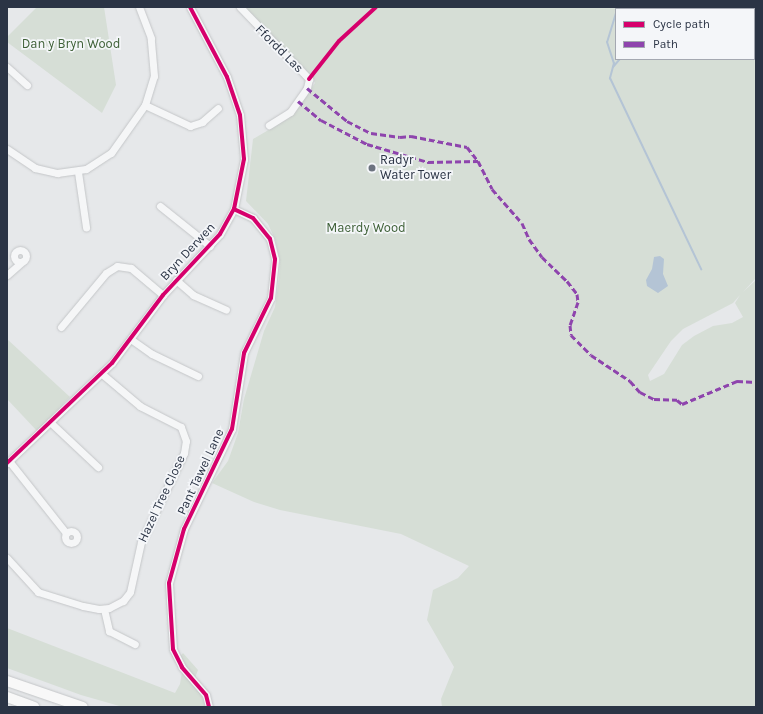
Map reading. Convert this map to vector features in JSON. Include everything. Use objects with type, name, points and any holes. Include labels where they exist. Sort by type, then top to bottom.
[{"type":"highway","points":[[7,681],[83,707]]},
{"type":"highway","points":[[7,697],[34,707]]},
{"type":"street","points":[[7,149],[46,172],[78,172],[93,166],[111,153],[145,105],[154,76],[154,57],[151,38],[139,7]]},
{"type":"street","name":"Bryn Derwen","points":[[8,462],[102,374],[132,340],[163,295],[210,246],[226,226],[234,209],[244,159],[240,115],[227,77],[190,7]]},
{"type":"street","name":"Ffordd Las","points":[[240,7],[309,79],[307,88],[290,112],[269,125]]},
{"type":"street","points":[[7,67],[26,85]]},
{"type":"street","points":[[145,105],[190,126],[202,122],[218,108]]},
{"type":"street","points":[[78,172],[86,227]]},
{"type":"street","points":[[160,206],[210,246]]},
{"type":"street","name":"Pant Tawel Lane","points":[[209,707],[206,695],[182,667],[173,649],[170,583],[184,529],[232,429],[244,353],[271,298],[275,259],[270,240],[253,218],[234,209]]},
{"type":"street","points":[[7,275],[23,261]]},
{"type":"street","points":[[61,327],[106,273],[117,266],[130,268],[163,295]]},
{"type":"street","points":[[176,280],[194,295],[226,310]]},
{"type":"street","points":[[132,340],[152,354],[198,376]]},
{"type":"street","name":"Hazel Tree Close","points":[[102,374],[140,406],[181,427],[186,441],[184,453],[146,527],[137,554],[130,592],[118,604],[104,609]]},
{"type":"street","points":[[50,422],[98,467]]},
{"type":"street","points":[[8,462],[66,533]]},
{"type":"street","points":[[7,558],[19,574],[38,592],[92,608],[104,609],[109,631],[135,644]]},
{"type":"green space","name":"Dan y Bryn Wood","points":[[37,7],[104,7],[116,85],[102,113],[7,42],[7,37]]},
{"type":"green space","name":"Maerdy Wood","points":[[244,7],[756,7],[756,278],[743,292],[756,280],[756,707],[442,707],[441,699],[454,667],[427,620],[433,590],[458,578],[469,566],[401,534],[280,510],[254,502],[212,483],[228,461],[238,433],[244,399],[264,331],[275,307],[279,278],[280,261],[275,239],[268,224],[246,201],[253,139],[289,118],[315,83],[311,75]],"holes":[[[740,295],[735,303],[743,317],[732,323],[713,326],[694,336],[682,345],[664,374],[650,381],[648,375],[671,341],[683,329],[733,303]]]},
{"type":"green space","points":[[7,339],[70,397],[37,431],[7,399]]},
{"type":"green space","points":[[7,628],[175,693],[180,684],[182,672],[178,659],[183,653],[198,670],[195,678],[206,707],[123,707],[81,695],[7,668]]},
{"type":"water","points":[[660,256],[664,259],[663,274],[668,286],[658,293],[647,286],[646,280],[652,269],[654,257]]},
{"type":"waterway","points":[[615,16],[607,42],[614,63],[610,78],[701,269]]},
{"type":"waterway","points":[[613,67],[619,60]]},
{"type":"marked path","points":[[307,88],[347,121],[371,133],[400,137],[411,136],[467,147],[478,161],[492,189],[522,223],[529,239],[542,257],[567,281],[577,294],[578,302],[570,325],[571,335],[591,355],[630,381],[640,392],[654,399],[677,400],[682,404],[737,381],[756,382]]},
{"type":"marked path","points":[[298,101],[321,120],[367,144],[428,162],[478,161]]},
{"type":"cycle path","points":[[7,463],[112,363],[163,295],[220,234],[234,209],[244,159],[240,115],[227,77],[190,7]]},
{"type":"cycle path","points":[[309,79],[339,41],[376,7]]},
{"type":"cycle path","points":[[209,707],[206,695],[182,667],[173,649],[169,583],[184,529],[232,429],[244,353],[271,298],[275,259],[270,239],[253,218],[234,209]]},
{"type":"place","name":"Radyr Water Tower","points":[[372,168]]}]
